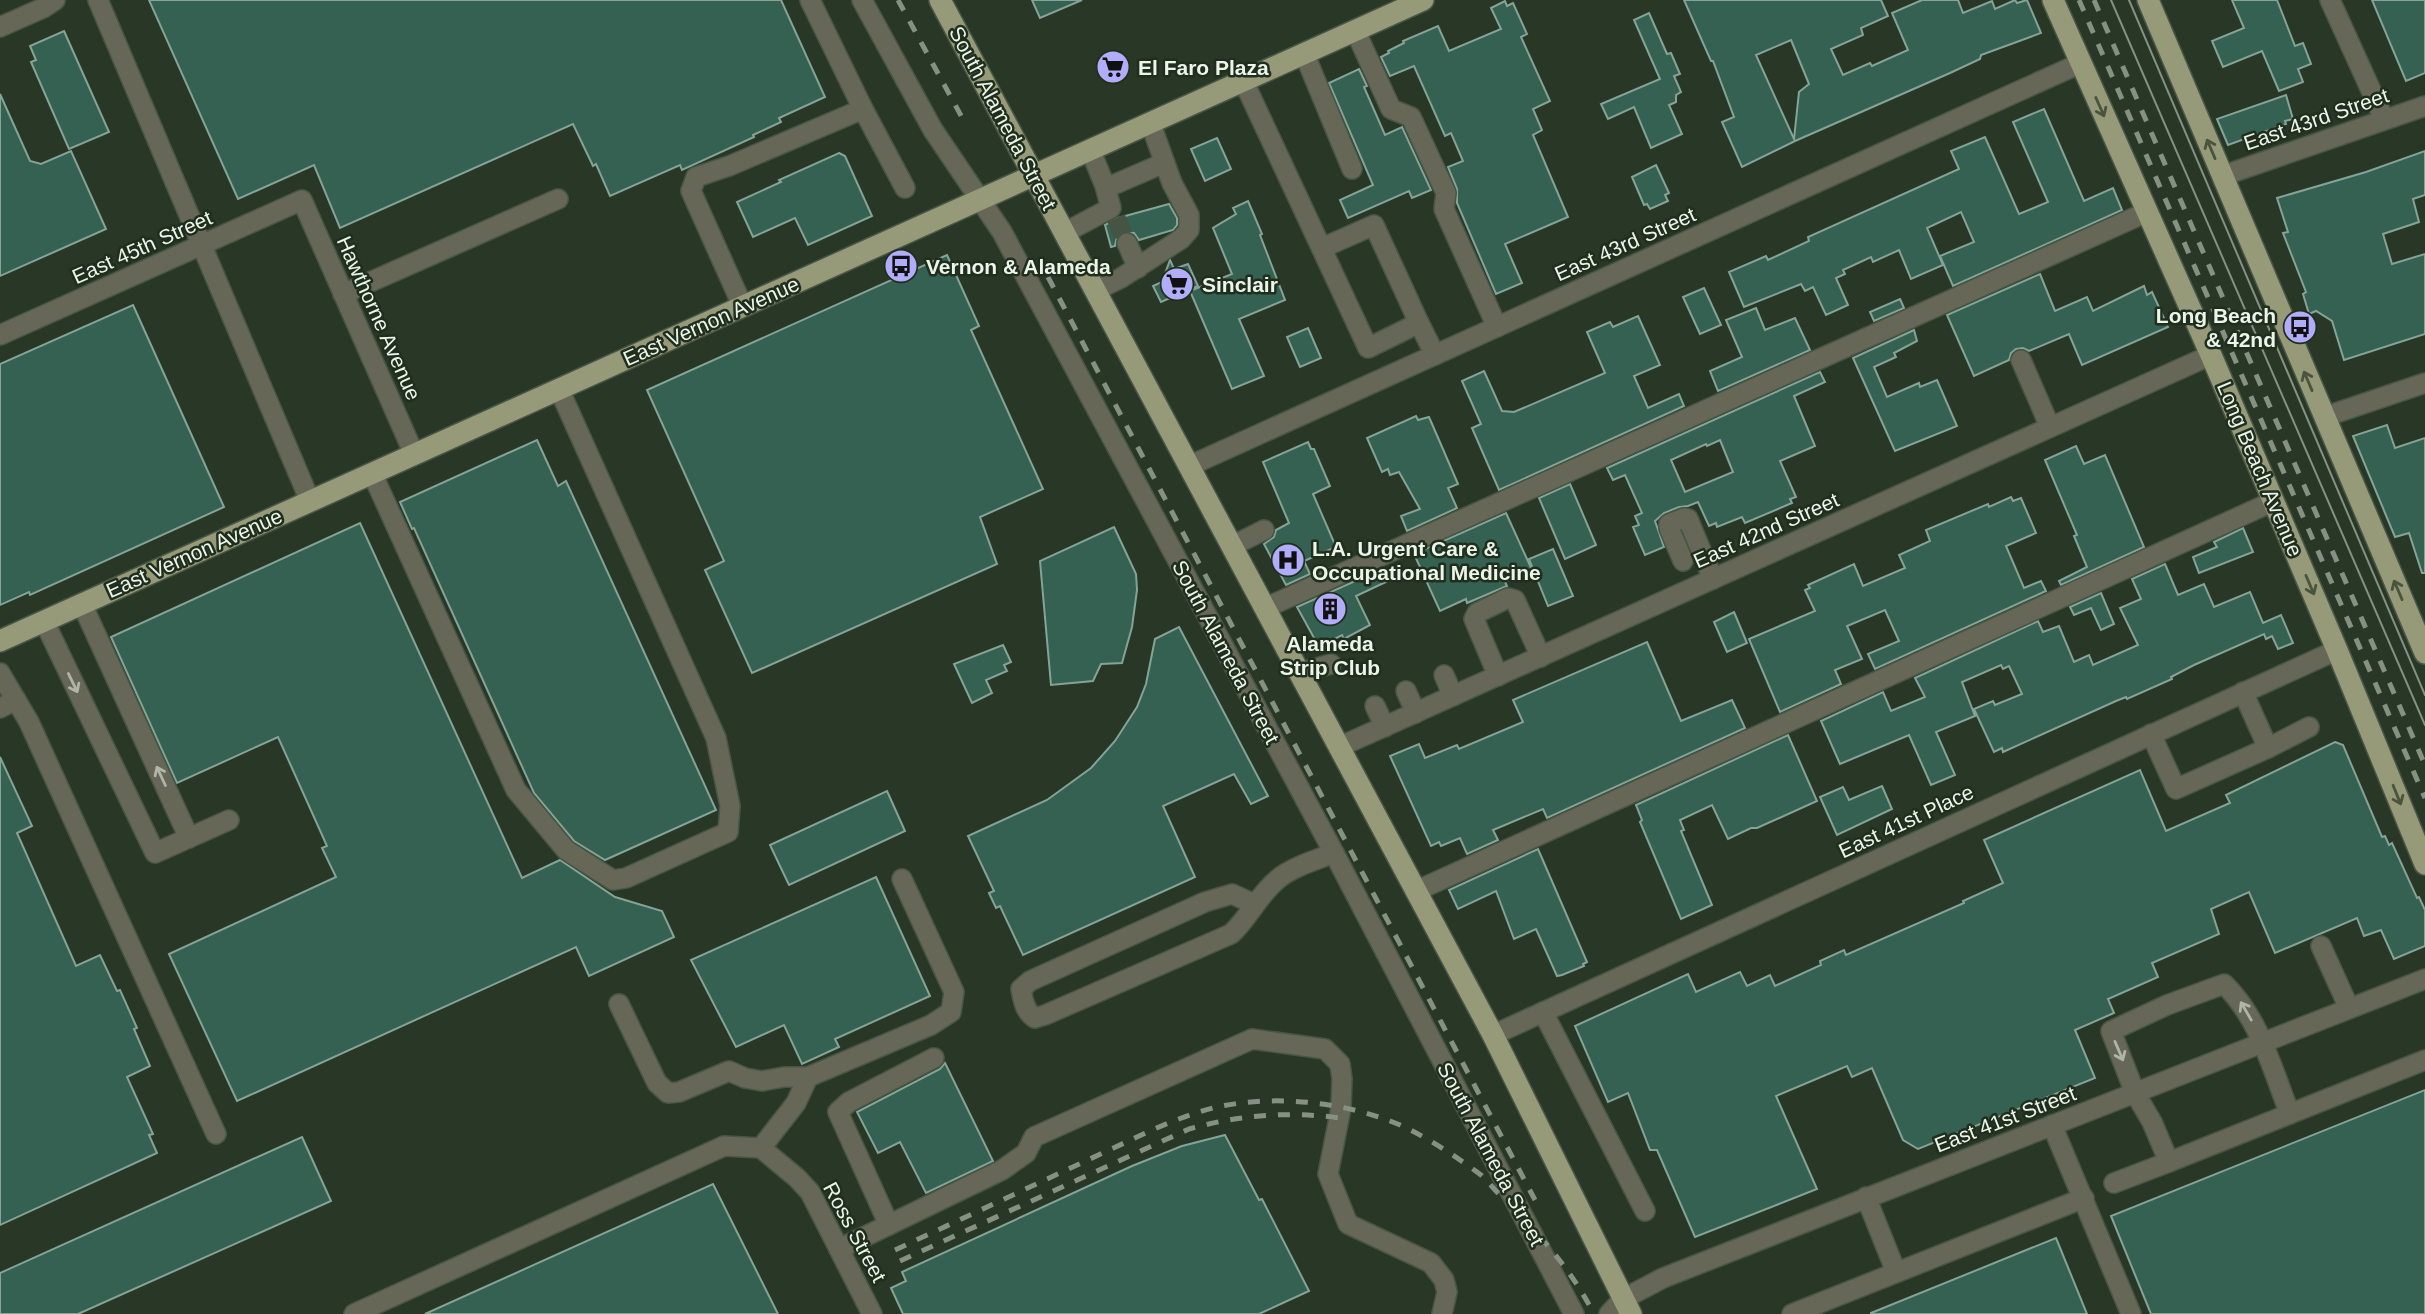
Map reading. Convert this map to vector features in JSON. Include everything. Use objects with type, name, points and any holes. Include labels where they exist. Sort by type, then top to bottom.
[{"type":"main road","name":"South Alameda Street","points":[[940,0],[1493,1035],[1621,1309]]},
{"type":"main road","name":"East Vernon Avenue","points":[[0,641],[1423,0]]},
{"type":"main road","name":"Long Beach Avenue","points":[[2053,0],[2274,501],[2425,864]]},
{"type":"main road","points":[[2148,0],[2425,653]]},
{"type":"street","points":[[98,0],[310,502]]},
{"type":"street","points":[[810,0],[905,188]]},
{"type":"street","name":"South Alameda Street","points":[[862,0],[933,130],[1002,232],[1334,853],[1574,1314]]},
{"type":"street","points":[[2330,0],[2385,119]]},
{"type":"street","points":[[0,27],[49,4]]},
{"type":"street","points":[[1355,30],[1391,109],[1411,117],[1446,193],[1444,209],[1497,327]]},
{"type":"street","points":[[1304,53],[1352,169]]},
{"type":"street","name":"East 43rd Street","points":[[1189,466],[2081,63]]},
{"type":"street","points":[[1243,80],[1368,348],[1419,323]]},
{"type":"street","name":"East 43rd Street","points":[[2222,176],[2425,106]]},
{"type":"street","points":[[743,307],[691,191],[696,177],[729,166],[863,108]]},
{"type":"street","points":[[1096,291],[1138,268],[1181,239],[1189,230],[1189,215],[1172,183],[1150,122]]},
{"type":"street","points":[[1064,233],[1114,213],[1090,149]]},
{"type":"street","points":[[1106,188],[1164,163]]},
{"type":"street","points":[[343,294],[558,199]]},
{"type":"street","name":"East 45th Street","points":[[0,335],[302,200]]},
{"type":"street","name":"Hawthorne Avenue","points":[[302,200],[414,454]]},
{"type":"street","points":[[1265,608],[2147,212]]},
{"type":"street","points":[[1322,248],[1374,225],[1435,355]]},
{"type":"street","points":[[1127,243],[1138,268]]},
{"type":"street","name":"East 42nd Street","points":[[1339,747],[2211,355]]},
{"type":"street","points":[[2021,360],[2050,427]]},
{"type":"street","points":[[2323,417],[2425,383]]},
{"type":"street","points":[[372,473],[516,790],[566,850],[613,880],[626,878],[728,832],[730,806],[716,737],[559,389]]},
{"type":"street","points":[[1416,891],[2274,501]]},
{"type":"street","points":[[1683,561],[1669,524],[1684,518],[1688,519],[1713,579]]},
{"type":"street","points":[[1232,546],[1264,530]]},
{"type":"street","points":[[1498,676],[1474,619],[1477,612],[1508,598],[1515,600],[1541,657]]},
{"type":"street","points":[[82,604],[189,838]]},
{"type":"street","points":[[44,621],[155,853],[229,820]]},
{"type":"street","name":"East 41st Place","points":[[1493,1035],[2337,649]]},
{"type":"street","points":[[1299,673],[1331,664]]},
{"type":"street","points":[[0,673],[8,704],[34,734],[216,1134]]},
{"type":"street","points":[[1444,675],[1453,696]]},
{"type":"street","points":[[1406,691],[1416,713]]},
{"type":"street","points":[[2243,692],[2268,748]]},
{"type":"street","points":[[1375,706],[1385,727]]},
{"type":"street","points":[[2151,734],[2176,789],[2309,727]]},
{"type":"street","points":[[1254,904],[1232,894],[1205,902],[1030,981],[1021,989],[1024,1002],[1030,1015],[1035,1018],[1045,1015],[1231,934],[1279,878],[1334,853]]},
{"type":"street","points":[[619,1004],[657,1083],[668,1093],[679,1093],[729,1071],[762,1081],[808,1077],[931,1025],[951,1012],[954,992],[902,879]]},
{"type":"street","points":[[2321,946],[2349,1008]]},
{"type":"street","name":"East 41st Street","points":[[1621,1309],[1663,1278],[2425,979]]},
{"type":"street","points":[[2169,1162],[2152,1122],[2135,1093],[2111,1031],[2167,1005],[2224,984],[2241,1001],[2262,1042],[2290,1114]]},
{"type":"street","points":[[1543,1012],[1645,1211]]},
{"type":"street","points":[[839,1249],[1002,1170],[1026,1153],[1034,1137],[1252,1039],[1325,1049],[1340,1064],[1341,1108],[1328,1174],[1348,1224],[1431,1263],[1444,1280],[1447,1292],[1443,1314]]},
{"type":"street","points":[[890,1225],[838,1112],[849,1102],[934,1058]]},
{"type":"street","points":[[2114,1183],[2425,1060]]},
{"type":"street","points":[[354,1314],[724,1146],[761,1148],[796,1103],[808,1077]]},
{"type":"street","points":[[2052,1125],[2131,1314]]},
{"type":"street","name":"Ross Street","points":[[761,1148],[791,1172],[810,1192],[872,1314]]},
{"type":"street","points":[[1866,1198],[1896,1272]]},
{"type":"street","points":[[1792,1314],[2084,1198]]},
{"type":"building","points":[[149,0],[781,0],[825,97],[779,118],[781,122],[753,135],[754,137],[682,170],[680,165],[610,196],[596,164],[593,166],[573,124],[340,228],[314,165],[238,199]]},
{"type":"building","points":[[1032,0],[1082,0],[1040,18]]},
{"type":"building","points":[[1684,0],[1881,0],[1888,16],[1861,28],[1863,35],[1831,49],[1843,75],[1908,50],[1892,13],[1922,0],[1958,0],[1963,13],[1992,1],[1995,9],[2015,0],[2017,3],[2027,0],[2041,33],[1981,55],[1980,59],[1742,167],[1722,122],[1734,117]],"holes":[[[1791,40],[1809,84],[1799,92],[1794,139],[1756,55]]]},
{"type":"building","points":[[2232,0],[2277,0],[2295,46],[2303,43],[2311,64],[2298,69],[2303,82],[2279,91],[2262,51],[2223,67],[2212,41],[2244,28]]},
{"type":"building","points":[[2372,0],[2425,0],[2425,73],[2406,81]]},
{"type":"building","points":[[1505,1],[1507,6],[1513,3],[1527,34],[1521,37],[1550,101],[1533,109],[1542,130],[1533,135],[1568,217],[1505,244],[1522,283],[1496,294],[1457,203],[1457,189],[1448,167],[1463,161],[1451,133],[1445,136],[1414,66],[1390,76],[1381,57],[1404,43],[1403,41],[1438,26],[1449,51],[1501,29],[1491,8]]},
{"type":"building","points":[[1649,13],[1667,54],[1671,53],[1680,74],[1674,76],[1681,92],[1676,95],[1676,102],[1669,105],[1682,134],[1651,148],[1634,107],[1608,119],[1601,104],[1660,79],[1634,20]]},
{"type":"building","points":[[64,31],[109,132],[69,149],[31,62],[36,60],[30,46]]},
{"type":"building","points":[[1359,69],[1385,135],[1402,127],[1431,190],[1412,198],[1409,191],[1348,218],[1340,200],[1373,185],[1329,83]]},
{"type":"building","points":[[0,94],[30,161],[41,164],[71,151],[106,229],[0,276]]},
{"type":"building","points":[[2286,95],[2293,119],[2228,145],[2217,119]]},
{"type":"building","points":[[2044,109],[2084,201],[2113,188],[2122,210],[1953,286],[1940,256],[1974,242],[1961,212],[1927,228],[1943,265],[1911,279],[1899,250],[1873,262],[1871,257],[1843,270],[1845,274],[1836,278],[1848,305],[1826,315],[1813,287],[1805,291],[1801,284],[1744,307],[1729,272],[1766,256],[1768,260],[1809,241],[1808,237],[1959,169],[1951,151],[1985,137],[2019,214],[2048,202],[2013,122]]},
{"type":"building","points":[[1217,138],[1231,169],[1205,181],[1191,149]]},
{"type":"building","points":[[2425,151],[2425,195],[2413,199],[2419,222],[2383,234],[2392,264],[2425,254],[2425,334],[2344,360],[2332,321],[2316,311],[2309,314],[2303,294],[2306,292],[2283,233],[2288,232],[2277,198],[2366,172]]},
{"type":"building","points":[[839,153],[845,156],[872,216],[808,245],[795,218],[753,237],[737,202]]},
{"type":"building","points":[[1656,165],[1669,193],[1665,195],[1668,201],[1650,209],[1647,204],[1644,205],[1632,177]]},
{"type":"building","points":[[1248,201],[1285,300],[1239,319],[1264,376],[1232,389],[1190,291],[1232,274],[1213,228],[1236,214],[1233,208]]},
{"type":"building","points":[[1169,204],[1177,218],[1177,225],[1173,230],[1139,240],[1134,233],[1123,232],[1117,236],[1115,246],[1111,247],[1105,225],[1118,218]]},
{"type":"building","points":[[947,255],[979,326],[971,330],[1043,489],[980,517],[997,564],[752,673],[705,570],[724,561],[647,390]]},
{"type":"building","name":"Sinclair","points":[[1170,260],[1174,269],[1188,264],[1198,286],[1161,302],[1153,286],[1162,282]]},
{"type":"building","points":[[2040,274],[2055,311],[2087,297],[2093,311],[2144,286],[2147,295],[2152,292],[2168,327],[2082,365],[2069,334],[2029,351],[2016,349],[2009,360],[1974,376],[1947,315]]},
{"type":"building","points":[[1704,288],[1721,325],[1700,334],[1683,297]]},
{"type":"building","points":[[1900,299],[1904,308],[1874,321],[1870,312]]},
{"type":"building","points":[[133,305],[224,507],[30,595],[29,592],[0,605],[0,364]]},
{"type":"building","points":[[1756,308],[1765,330],[1795,318],[1810,350],[1718,391],[1710,371],[1742,357],[1726,320]]},
{"type":"building","points":[[1638,316],[1660,365],[1634,376],[1648,408],[1679,394],[1684,406],[1499,490],[1472,428],[1481,424],[1462,381],[1484,371],[1502,411],[1514,412],[1605,373],[1587,332],[1610,322],[1613,327]]},
{"type":"building","points":[[1308,328],[1321,358],[1300,367],[1287,337]]},
{"type":"building","points":[[1914,330],[1917,341],[1894,353],[1896,357],[1874,367],[1887,397],[1919,383],[1920,387],[1937,380],[1957,426],[1895,451],[1853,358]]},
{"type":"building","points":[[1820,372],[1825,382],[1794,396],[1815,446],[1780,461],[1796,497],[1790,499],[1792,503],[1745,523],[1742,517],[1717,527],[1716,523],[1709,526],[1698,502],[1679,507],[1664,513],[1655,521],[1664,547],[1645,555],[1633,527],[1639,525],[1635,516],[1642,513],[1625,475],[1613,480],[1607,468]],"holes":[[[1720,440],[1733,472],[1685,492],[1671,460]]]},
{"type":"building","points":[[1416,416],[1418,420],[1429,417],[1458,484],[1448,488],[1457,508],[1407,531],[1401,516],[1420,509],[1399,472],[1390,475],[1388,469],[1382,472],[1367,438]]},
{"type":"building","points":[[2387,425],[2395,448],[2425,438],[2425,573],[2422,573],[2409,533],[2395,537],[2353,436]]},
{"type":"building","points":[[537,440],[558,486],[566,481],[716,810],[605,860],[574,841],[534,793],[400,502]]},
{"type":"building","points":[[1308,442],[1311,449],[1314,449],[1330,486],[1313,494],[1336,547],[1304,561],[1310,574],[1286,585],[1264,544],[1274,537],[1276,530],[1289,523],[1263,462]]},
{"type":"building","points":[[2076,446],[2084,464],[2105,455],[2144,547],[2061,585],[2059,581],[2087,567],[2074,536],[2077,535],[2045,460]]},
{"type":"building","points":[[1570,484],[1596,545],[1565,559],[1539,498]]},
{"type":"building","points":[[2011,497],[2013,501],[2021,498],[2036,533],[2006,546],[2024,588],[2041,581],[2046,591],[1875,669],[1868,654],[1899,641],[1885,610],[1847,626],[1862,659],[1835,670],[1841,684],[1780,712],[1749,639],[1815,611],[1805,590],[1810,588],[1808,585],[1854,564],[1863,586],[1905,568],[1899,555],[1930,541],[1926,530]]},
{"type":"building","points":[[1506,513],[1532,570],[1505,582],[1507,586],[1467,603],[1466,599],[1440,611],[1414,554]]},
{"type":"building","points":[[360,523],[522,878],[560,860],[615,897],[662,911],[674,937],[589,976],[576,947],[237,1101],[169,954],[336,877],[322,848],[327,846],[278,737],[177,783],[111,637]]},
{"type":"building","points":[[1114,527],[1136,574],[1137,590],[1132,627],[1122,663],[1101,664],[1093,681],[1051,685],[1040,561]]},
{"type":"building","points":[[2243,528],[2253,552],[2199,573],[2193,557],[2217,547],[2214,542]]},
{"type":"building","points":[[1553,549],[1573,596],[1548,606],[1529,559]]},
{"type":"building","points":[[2165,564],[2178,595],[2204,584],[2214,607],[2250,592],[2263,623],[2281,615],[2293,643],[2278,649],[2272,636],[2266,639],[2264,634],[2127,699],[2126,697],[2116,701],[2003,752],[2002,748],[1994,752],[1974,709],[1993,701],[1995,705],[2022,694],[2009,666],[2003,669],[2001,665],[1962,682],[1975,716],[1936,732],[1955,775],[1931,785],[1909,735],[1840,764],[1821,721],[1883,692],[1891,711],[1925,697],[1915,678],[2038,621],[2043,632],[2059,626],[2074,662],[2089,655],[2093,665],[2138,645],[2120,608],[2141,599],[2132,579]]},
{"type":"building","name":"Alameda Strip Club","points":[[1382,569],[1388,581],[1356,596],[1370,625],[1344,639],[1342,635],[1319,647],[1297,607]]},
{"type":"building","points":[[2101,593],[2114,624],[2101,630],[2091,608],[2074,615],[2070,607]]},
{"type":"building","points":[[1734,612],[1747,643],[1727,652],[1714,622]]},
{"type":"building","points":[[1179,627],[1268,796],[1251,804],[1234,774],[1163,806],[1195,877],[1023,955],[1000,906],[996,908],[989,893],[994,891],[968,836],[1047,800],[1091,768],[1115,741],[1137,707],[1146,684],[1155,639]]},
{"type":"building","points":[[1647,642],[1681,721],[1732,700],[1745,728],[1547,818],[1543,809],[1493,830],[1498,840],[1467,854],[1460,838],[1441,846],[1439,842],[1431,846],[1390,756],[1419,744],[1425,758],[1457,745],[1459,749],[1523,722],[1513,700]]},
{"type":"building","points":[[1003,645],[1011,662],[1004,665],[1007,671],[986,680],[992,693],[972,703],[954,664]]},
{"type":"building","points":[[1788,735],[1817,801],[1728,839],[1712,805],[1680,820],[1684,830],[1681,831],[1712,905],[1681,919],[1640,822],[1642,820],[1636,805]]},
{"type":"building","points":[[2335,742],[2343,745],[2382,837],[2385,836],[2389,845],[2392,843],[2425,910],[2425,946],[2394,959],[2381,930],[2364,936],[2357,918],[2275,953],[2249,892],[2211,909],[2219,934],[2152,963],[2158,977],[2108,999],[2114,1013],[2075,1030],[2095,1078],[1918,1149],[1903,1140],[1872,1068],[1852,1077],[1847,1066],[1776,1096],[1817,1189],[1695,1237],[1657,1150],[1650,1150],[1628,1093],[1608,1102],[1575,1026],[1688,974],[1696,992],[1740,972],[1747,986],[1770,975],[1775,986],[1821,965],[1820,961],[1844,950],[1846,955],[1964,903],[1963,901],[2003,883],[1984,840],[2140,770],[2166,831],[2230,803],[2226,795]]},
{"type":"building","points":[[0,757],[32,826],[17,833],[76,966],[100,955],[137,1028],[134,1029],[150,1066],[127,1077],[153,1134],[149,1135],[157,1153],[0,1225]]},
{"type":"building","points":[[1882,786],[1892,809],[1837,835],[1820,797],[1843,787],[1849,800]]},
{"type":"building","points":[[887,791],[905,831],[789,885],[770,845]]},
{"type":"building","points":[[1538,849],[1587,962],[1584,966],[1557,976],[1536,929],[1514,939],[1496,891],[1458,909],[1449,890]]},
{"type":"building","points":[[876,877],[930,996],[835,1039],[839,1047],[802,1064],[784,1025],[736,1047],[691,960]]},
{"type":"building","points":[[945,1063],[993,1161],[926,1193],[900,1142],[878,1153],[857,1112],[940,1069]]},
{"type":"building","points":[[2425,1090],[2425,1314],[2151,1314],[2111,1216]]},
{"type":"building","points":[[1225,1135],[1259,1200],[1262,1199],[1309,1291],[1259,1314],[903,1314],[891,1288],[906,1281],[902,1272],[1132,1166],[1182,1146]]},
{"type":"building","points":[[302,1137],[331,1201],[78,1314],[0,1314],[0,1273]]},
{"type":"building","points":[[713,1184],[778,1314],[425,1314]]},
{"type":"building","points":[[2056,1238],[2087,1314],[1871,1314],[1871,1313]]},
{"type":"tunnel","points":[[1116,218],[1127,243]]},
{"type":"tram line","points":[[2111,0],[2425,725]]},
{"type":"tram line","points":[[2129,0],[2425,695]]},
{"type":"railway","points":[[898,0],[965,123]]},
{"type":"railway","points":[[2079,0],[2425,798]]},
{"type":"railway","points":[[2094,0],[2425,765]]},
{"type":"railway","points":[[1048,277],[1535,1200]]},
{"type":"railway","points":[[895,1250],[1184,1117],[1238,1103],[1304,1102],[1370,1114],[1401,1125],[1481,1175],[1553,1253],[1594,1314]]},
{"type":"railway","points":[[900,1261],[1189,1129],[1226,1120],[1264,1116],[1340,1118]]},
{"type":"place","name":"El Faro Plaza","points":[[1113,67]]},
{"type":"place","name":"Vernon & Alameda","points":[[901,266]]},
{"type":"place","name":"Sinclair","points":[[1177,284]]},
{"type":"place","name":"Long Beach & 42nd","points":[[2300,327]]},
{"type":"place","name":"L.A. Urgent Care & Occupational Medicine","points":[[1288,560]]},
{"type":"place","name":"Alameda Strip Club","points":[[1330,609]]}]
